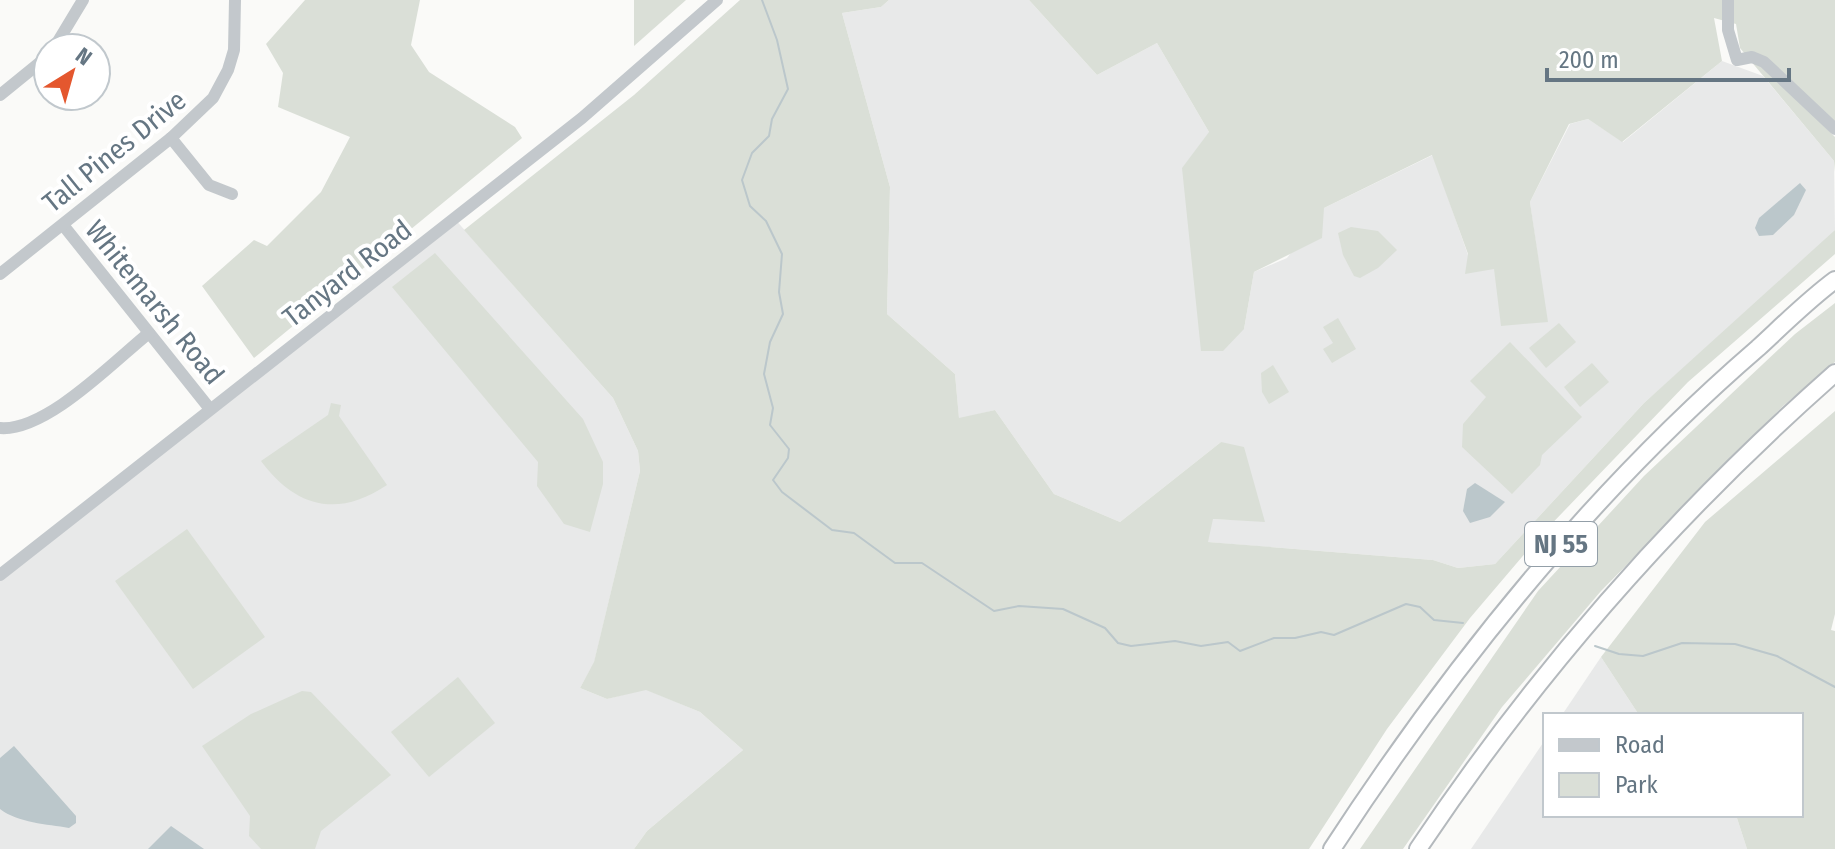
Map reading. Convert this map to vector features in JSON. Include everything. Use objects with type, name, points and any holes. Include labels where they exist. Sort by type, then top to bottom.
[{"type":"highway","name":"NJ 55","points":[[1332,849],[1373,787],[1484,635],[1586,515],[1704,396],[1835,280]]},
{"type":"highway","name":"NJ 55","points":[[1418,849],[1510,718],[1621,584],[1759,441],[1835,373]]},
{"type":"street","points":[[64,32],[83,0]]},
{"type":"street","name":"Tall Pines Drive","points":[[0,274],[202,111],[224,81],[237,35],[235,0]]},
{"type":"street","name":"Tanyard Road","points":[[0,575],[582,118],[717,0]]},
{"type":"street","points":[[1728,0],[1728,30],[1737,60],[1752,57],[1764,62],[1835,129]]},
{"type":"street","points":[[0,95],[32,69]]},
{"type":"street","points":[[171,138],[209,185],[232,194]]},
{"type":"street","name":"Whitemarsh Road","points":[[63,225],[210,409]]},
{"type":"street","points":[[0,428],[22,427],[46,415],[149,333]]},
{"type":"shaded area","points":[[889,0],[1029,0],[1097,75],[1157,43],[1209,132],[1244,329],[1254,272],[1287,258],[1324,208],[1433,155],[1468,255],[1494,269],[1547,322],[1530,202],[1570,124],[1588,119],[1623,142],[1722,61],[1763,76],[1834,161],[1835,230],[1824,244],[1644,403],[1495,564],[1458,568],[1433,560],[1207,542],[1212,519],[1264,521],[1221,442],[1120,522],[1054,494],[995,410],[959,419],[955,374],[887,314],[890,187],[842,13],[881,7]]},
{"type":"shaded area","points":[[1800,183],[1806,190],[1794,215],[1773,235],[1759,236],[1755,228],[1759,218]]},
{"type":"shaded area","points":[[454,218],[613,398],[638,451],[640,471],[594,663],[580,688],[607,699],[645,689],[700,712],[743,750],[647,831],[634,849],[0,849],[0,577]]},
{"type":"shaded area","points":[[1475,483],[1505,502],[1490,517],[1470,523],[1463,511],[1467,489]]},
{"type":"shaded area","points":[[1601,657],[1638,713],[1563,713]]},
{"type":"shaded area","points":[[1543,743],[1543,817],[1737,817],[1747,849],[1471,849]]},
{"type":"shaded area","points":[[14,746],[76,816],[76,823],[69,828],[33,822],[0,809],[0,758]]},
{"type":"shaded area","points":[[171,826],[204,849],[148,849]]},
{"type":"green space","points":[[305,0],[420,0],[411,45],[429,72],[515,127],[522,138],[254,358],[202,286],[254,240],[267,246],[321,192],[350,137],[278,107],[283,73],[266,44]]},
{"type":"green space","points":[[634,0],[686,0],[634,46]]},
{"type":"green space","points":[[740,0],[889,0],[881,7],[842,13],[890,187],[887,314],[955,374],[959,418],[995,410],[1054,494],[1120,522],[1221,442],[1244,447],[1265,522],[1213,519],[1208,542],[1433,560],[1458,568],[1495,564],[1644,403],[1835,230],[1835,254],[1688,382],[1539,537],[1470,618],[1387,729],[1309,849],[634,849],[647,831],[743,750],[700,712],[646,690],[607,699],[580,688],[594,662],[640,471],[638,451],[613,398],[464,230],[634,95]]},
{"type":"green space","points":[[1029,0],[1835,0],[1835,123],[1786,88],[1835,137],[1835,172],[1834,161],[1740,48],[1736,24],[1714,18],[1722,61],[1622,142],[1588,119],[1569,124],[1530,202],[1548,322],[1501,326],[1494,269],[1465,274],[1468,254],[1432,155],[1324,208],[1322,238],[1254,272],[1244,329],[1223,351],[1201,351],[1182,168],[1209,132],[1157,43],[1097,75]]},
{"type":"green space","points":[[1351,227],[1378,231],[1397,250],[1378,268],[1360,278],[1354,276],[1343,255],[1338,233]]},
{"type":"green space","points":[[435,253],[583,419],[603,462],[603,484],[590,532],[564,524],[537,486],[538,462],[392,287]]},
{"type":"green space","points":[[1835,303],[1835,362],[1783,406],[1601,591],[1502,707],[1403,849],[1360,849],[1538,591],[1644,476],[1795,334]]},
{"type":"green space","points":[[1338,318],[1356,349],[1332,363],[1323,349],[1333,343],[1323,327]]},
{"type":"green space","points":[[1559,323],[1576,342],[1546,368],[1529,348]]},
{"type":"green space","points":[[1510,342],[1582,417],[1542,455],[1540,465],[1512,494],[1462,447],[1463,424],[1486,397],[1470,381]]},
{"type":"green space","points":[[1592,363],[1609,382],[1580,407],[1564,387]]},
{"type":"green space","points":[[1273,365],[1289,392],[1269,404],[1262,392],[1261,373]]},
{"type":"green space","points":[[331,403],[341,405],[339,416],[387,485],[352,502],[319,503],[303,498],[274,477],[261,461],[328,415]]},
{"type":"green space","points":[[1835,411],[1835,614],[1831,630],[1835,631],[1835,849],[1747,849],[1737,817],[1803,817],[1803,713],[1638,713],[1601,657],[1705,522]]},
{"type":"green space","points":[[187,529],[265,637],[193,689],[115,581]]},
{"type":"green space","points":[[458,677],[495,723],[429,777],[391,732]]},
{"type":"green space","points":[[302,691],[311,692],[391,775],[321,831],[315,849],[261,849],[249,836],[250,816],[202,746],[251,714]]},
{"type":"waterway","points":[[762,0],[777,40],[788,89],[772,119],[769,136],[752,153],[742,180],[750,206],[766,221],[782,254],[779,292],[783,314],[770,342],[764,374],[773,408],[770,425],[789,449],[788,458],[773,480],[782,492],[832,530],[854,533],[895,563],[922,563],[994,611],[1019,606],[1063,609],[1105,628],[1118,643],[1131,646],[1175,641],[1201,646],[1228,642],[1240,651],[1274,638],[1295,638],[1321,632],[1334,635],[1406,604],[1420,607],[1434,620],[1463,623]]},
{"type":"waterway","points":[[1595,646],[1619,654],[1643,656],[1682,643],[1735,644],[1777,656],[1835,687]]}]
